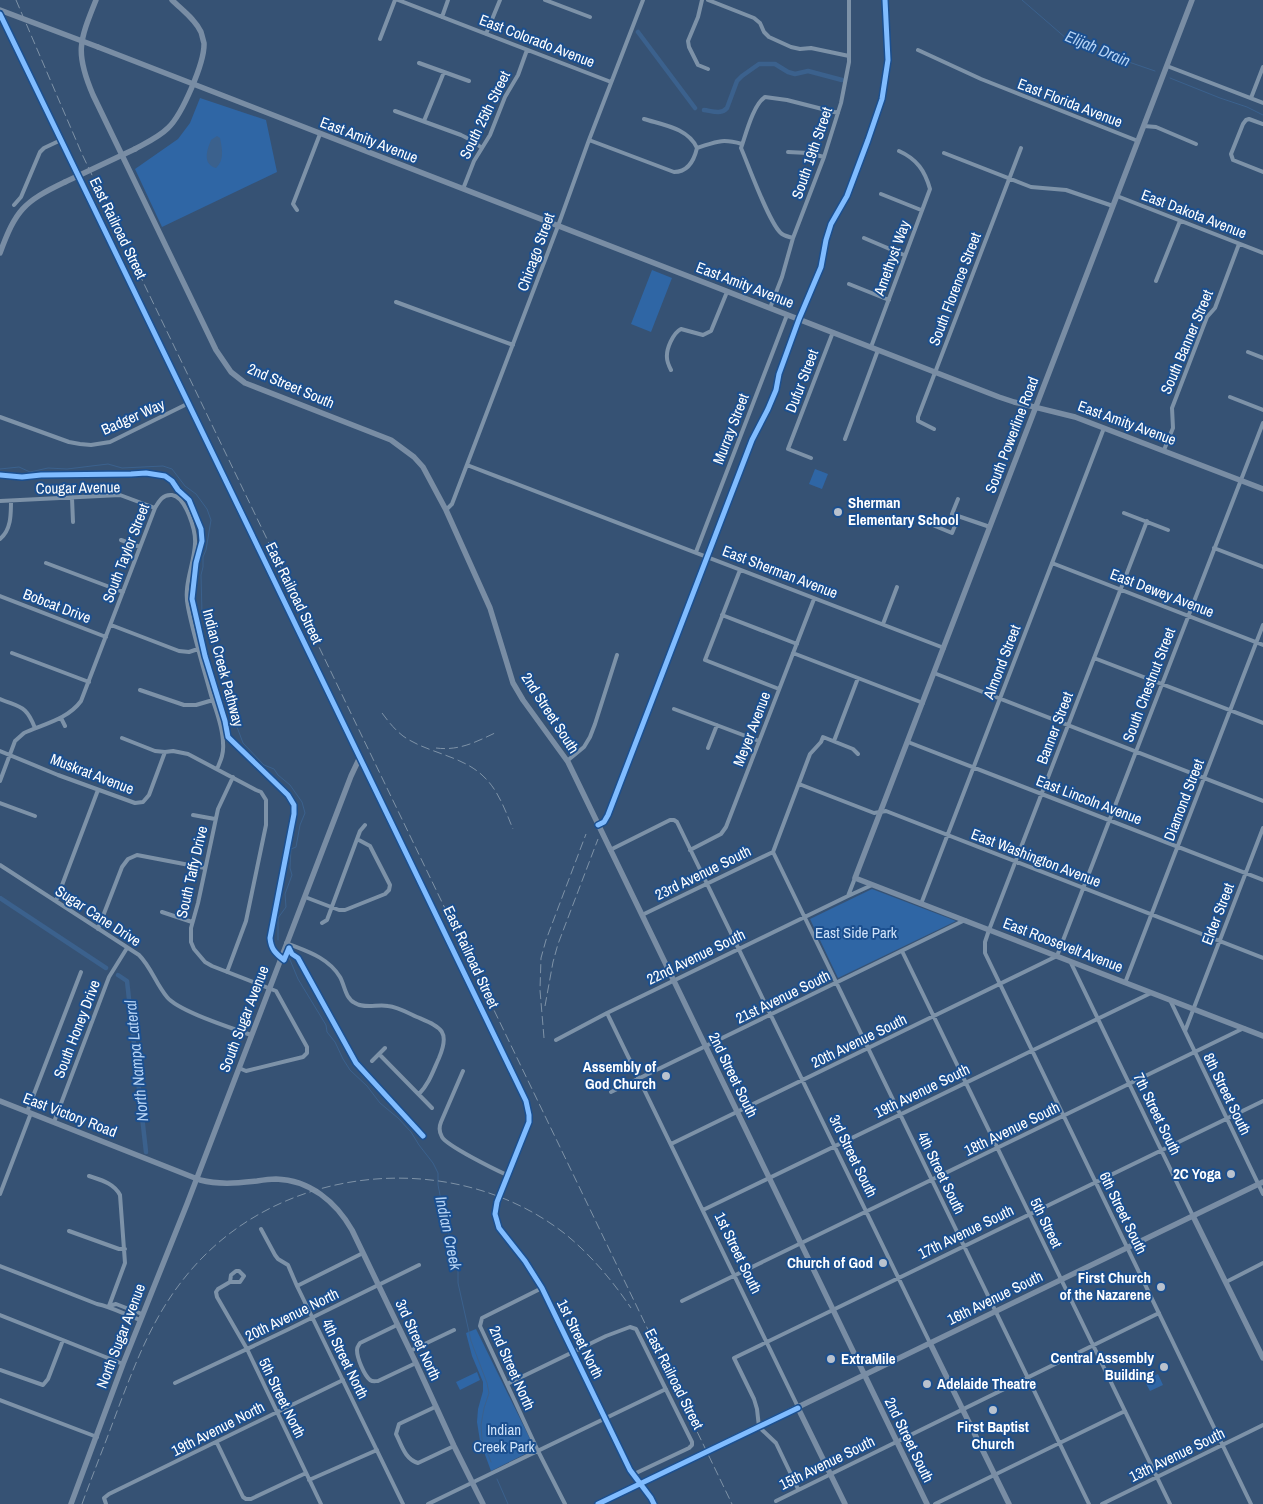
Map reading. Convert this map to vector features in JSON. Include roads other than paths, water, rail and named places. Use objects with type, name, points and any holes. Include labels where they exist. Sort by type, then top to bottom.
[{"type":"street","name":"2nd Street South","points":[[96,0],[81,43],[85,73],[174,264],[222,360],[231,372],[245,383],[377,434],[404,449],[423,467],[446,510],[490,608],[514,683],[523,700],[567,761],[926,1504]]},
{"type":"street","points":[[0,253],[11,225],[25,206],[44,192],[160,135],[168,128],[182,109],[201,62],[204,43],[201,32],[193,20],[172,0]]},
{"type":"street","points":[[380,39],[397,0]]},
{"type":"street","name":"East Colorado Avenue","points":[[397,0],[612,82]]},
{"type":"street","points":[[442,17],[448,0]]},
{"type":"street","points":[[486,34],[500,0]]},
{"type":"street","points":[[545,0],[590,17]]},
{"type":"street","name":"Chicago Street","points":[[446,510],[452,504],[468,465],[589,140],[644,0]]},
{"type":"street","points":[[702,0],[698,17],[688,41],[698,65],[708,69]]},
{"type":"street","points":[[708,0],[754,18],[760,23],[764,32],[769,37],[790,46],[800,49],[811,48],[849,56]]},
{"type":"street","name":"South 19th Street","points":[[770,308],[782,277],[793,238],[824,157],[846,83],[849,56],[849,0]]},
{"type":"street","name":"South Powerline Road","points":[[855,878],[1192,0]]},
{"type":"street","name":"East Amity Avenue","points":[[0,10],[999,397],[1036,408],[1062,413],[1263,489]]},
{"type":"street","name":"East Railroad Street","points":[[0,14],[526,1101],[529,1122],[503,1186]]},
{"type":"street","name":"South 25th Street","points":[[464,190],[474,161],[490,135],[505,97],[518,75],[527,50]]},
{"type":"street","name":"East Florida Avenue","points":[[918,50],[994,85],[1138,141]]},
{"type":"street","points":[[419,63],[468,81]]},
{"type":"street","points":[[1167,66],[1263,103]]},
{"type":"street","points":[[1251,98],[1263,67]]},
{"type":"street","points":[[424,121],[444,72]]},
{"type":"street","points":[[793,238],[782,235],[776,228],[741,148],[742,144],[755,110],[761,99],[765,96],[838,113]]},
{"type":"street","points":[[395,111],[461,135],[482,148]]},
{"type":"street","points":[[589,140],[674,172],[680,172],[692,164],[697,148],[694,141],[688,135],[644,119]]},
{"type":"street","points":[[1263,124],[1249,119],[1246,120],[1231,154],[1233,160],[1263,172]]},
{"type":"street","points":[[1144,126],[1156,127],[1196,144]]},
{"type":"street","points":[[297,210],[293,204],[320,134]]},
{"type":"street","points":[[14,205],[21,197],[40,152],[61,140]]},
{"type":"street","points":[[697,148],[718,141],[730,140],[742,144]]},
{"type":"street","name":"South Florence Street","points":[[934,429],[921,424],[918,421],[918,417],[1021,148]]},
{"type":"street","name":"Amethyst Way","points":[[871,347],[930,189],[920,165],[908,155],[899,151]]},
{"type":"street","points":[[788,152],[808,153],[824,157]]},
{"type":"street","points":[[944,153],[1031,187],[1066,190],[1113,206]]},
{"type":"street","points":[[882,194],[921,210]]},
{"type":"street","name":"East Dakota Avenue","points":[[1117,196],[1263,253]]},
{"type":"street","points":[[1156,281],[1180,221]]},
{"type":"street","points":[[864,238],[904,255]]},
{"type":"street","name":"South Banner Street","points":[[1164,450],[1173,428],[1172,408],[1207,317],[1215,308],[1239,244]]},
{"type":"street","points":[[849,284],[889,300]]},
{"type":"street","points":[[671,370],[666,355],[676,332],[681,329],[704,335],[711,331],[727,292]]},
{"type":"street","points":[[396,302],[513,345]]},
{"type":"street","name":"Murray Street","points":[[696,552],[787,315]]},
{"type":"street","name":"Dufur Street","points":[[810,458],[788,449],[833,332]]},
{"type":"street","points":[[845,439],[878,350]]},
{"type":"street","points":[[1248,352],[1263,358]]},
{"type":"street","points":[[1230,398],[1263,410]]},
{"type":"street","name":"Badger Way","points":[[0,417],[68,442],[99,444],[116,440],[189,403]]},
{"type":"street","name":"South Chestnut Street","points":[[1057,956],[1263,423]]},
{"type":"street","name":"Almond Street","points":[[921,904],[1104,428]]},
{"type":"street","name":"East Sherman Avenue","points":[[468,465],[944,648]]},
{"type":"street","name":"Cougar Avenue","points":[[0,501],[120,495],[155,508]]},
{"type":"street","name":"South Taylor Street","points":[[0,781],[15,741],[19,736],[61,718],[77,707],[84,695],[158,501],[164,496],[172,495],[184,504],[188,511],[195,536],[186,600],[223,740],[222,758],[217,769]]},
{"type":"street","points":[[72,498],[73,522]]},
{"type":"street","points":[[958,499],[952,514],[990,528]]},
{"type":"street","points":[[0,539],[5,535],[10,520],[11,501]]},
{"type":"street","points":[[1124,513],[1168,530]]},
{"type":"street","points":[[934,526],[952,533],[959,516]]},
{"type":"street","name":"Banner Street","points":[[989,930],[1147,521]]},
{"type":"street","points":[[121,540],[140,547]]},
{"type":"street","points":[[1214,548],[1263,567]]},
{"type":"street","points":[[46,562],[124,592]]},
{"type":"street","name":"East Dewey Avenue","points":[[1052,563],[1263,645]]},
{"type":"street","points":[[740,570],[705,660],[779,689]]},
{"type":"street","points":[[883,624],[897,587]]},
{"type":"street","name":"Bobcat Drive","points":[[0,596],[106,638]]},
{"type":"street","name":"Meyer Avenue","points":[[690,850],[713,839],[724,830],[814,598]]},
{"type":"street","points":[[722,615],[797,644]]},
{"type":"street","points":[[111,625],[179,651],[189,652],[198,649]]},
{"type":"street","name":"Diamond Street","points":[[1125,983],[1263,625]]},
{"type":"street","points":[[12,652],[89,682]]},
{"type":"street","points":[[793,653],[922,703]]},
{"type":"street","points":[[567,761],[584,747],[590,736],[617,655]]},
{"type":"street","points":[[1094,658],[1263,723]]},
{"type":"street","points":[[934,673],[1263,801]]},
{"type":"street","points":[[834,741],[858,678]]},
{"type":"street","points":[[140,690],[190,706],[213,700]]},
{"type":"street","points":[[0,699],[23,708],[35,728]]},
{"type":"street","points":[[674,709],[759,741]]},
{"type":"street","points":[[61,718],[65,726]]},
{"type":"street","points":[[708,748],[717,725]]},
{"type":"street","points":[[773,852],[810,754],[823,737],[853,749],[858,754]]},
{"type":"street","points":[[122,738],[155,751],[173,751],[188,754],[261,792],[266,800],[267,815],[246,920],[227,972]]},
{"type":"street","name":"East Lincoln Avenue","points":[[908,742],[1263,880]]},
{"type":"street","name":"Muskrat Avenue","points":[[0,751],[130,802],[139,803],[143,802],[149,795],[165,752]]},
{"type":"street","name":"South Sugar Avenue","points":[[196,1178],[360,757]]},
{"type":"street","name":"South Taffy Drive","points":[[233,777],[219,805],[215,819],[198,903],[192,922],[191,942],[199,956],[212,966],[269,988]]},
{"type":"street","name":"East Washington Avenue","points":[[800,784],[874,812],[886,812],[1263,958]]},
{"type":"street","points":[[56,901],[98,790]]},
{"type":"street","points":[[0,803],[35,816]]},
{"type":"street","points":[[193,815],[215,819]]},
{"type":"street","name":"3rd Street South","points":[[610,850],[670,820],[677,822],[1008,1504]]},
{"type":"street","points":[[322,923],[327,920],[360,831],[365,825]]},
{"type":"street","name":"Elder Street","points":[[1194,1009],[1263,828]]},
{"type":"street","points":[[305,897],[340,910],[345,910],[385,894],[389,890],[390,885],[373,850],[366,843],[357,839]]},
{"type":"street","name":"23rd Avenue South","points":[[642,915],[773,852]]},
{"type":"street","name":"4th Street South","points":[[773,852],[1089,1504]]},
{"type":"street","points":[[98,929],[122,867],[132,856],[142,855],[205,868]]},
{"type":"street","name":"Sugar Cane Drive","points":[[0,865],[145,961],[166,996],[177,1006],[251,1035]]},
{"type":"street","points":[[848,896],[855,878]]},
{"type":"street","name":"East Roosevelt Avenue","points":[[855,878],[1262,1034]]},
{"type":"street","name":"22nd Avenue South","points":[[556,1040],[607,1013],[872,884]]},
{"type":"street","points":[[162,912],[192,922]]},
{"type":"street","name":"21st Avenue South","points":[[611,1092],[965,920]]},
{"type":"street","name":"6th Street South","points":[[989,930],[985,942],[985,953],[1251,1504]]},
{"type":"street","points":[[286,944],[316,956],[331,966],[340,977],[348,998],[357,1004],[363,1006],[385,1005],[396,1008],[438,1027],[443,1034],[443,1048],[426,1086],[419,1094]]},
{"type":"street","name":"South Honey Drive","points":[[54,1122],[109,976],[127,948]]},
{"type":"street","name":"5th Street","points":[[902,951],[1170,1504]]},
{"type":"street","name":"20th Avenue South","points":[[671,1144],[1057,956]]},
{"type":"street","name":"7th Street South","points":[[1070,961],[1193,1216],[1260,1346],[1263,1358]]},
{"type":"street","points":[[0,1194],[80,972]]},
{"type":"street","points":[[239,1068],[246,1071],[302,1057],[306,1053],[307,1047],[276,991],[269,988]]},
{"type":"street","name":"19th Avenue South","points":[[703,1210],[1151,992]]},
{"type":"street","name":"8th Street South","points":[[1170,1000],[1227,1118],[1261,1183],[1263,1194]]},
{"type":"street","points":[[1185,1031],[1194,1009]]},
{"type":"street","name":"1st Street South","points":[[607,1013],[845,1504]]},
{"type":"street","name":"18th Avenue South","points":[[682,1301],[1244,1028]]},
{"type":"street","points":[[372,1061],[386,1048]]},
{"type":"street","points":[[379,1054],[432,1108]]},
{"type":"street","points":[[463,1071],[441,1122],[441,1135],[447,1142],[507,1175]]},
{"type":"street","name":"17th Avenue South","points":[[798,1489],[776,1443],[762,1432],[759,1426],[754,1399],[734,1358],[1263,1100]]},
{"type":"street","name":"East Victory Road","points":[[0,1101],[212,1183],[225,1184],[275,1179],[305,1185],[321,1194]]},
{"type":"street","points":[[89,1176],[113,1185],[120,1195],[125,1263],[109,1306]]},
{"type":"street","name":"North Sugar Avenue","points":[[71,1504],[141,1317],[196,1178]]},
{"type":"street","name":"16th Avenue South","points":[[598,1504],[1261,1183]]},
{"type":"street","name":"1st Street North","points":[[503,1186],[496,1202],[495,1214],[499,1228],[525,1260],[542,1288],[630,1470],[654,1504]]},
{"type":"street","name":"3rd Street North","points":[[321,1194],[336,1206],[352,1230],[483,1504]]},
{"type":"street","name":"4th Street North","points":[[261,1229],[275,1255],[288,1265],[403,1504]]},
{"type":"street","points":[[69,1231],[119,1249],[124,1249]]},
{"type":"street","points":[[297,1286],[363,1253]]},
{"type":"street","points":[[1226,1282],[1263,1263]]},
{"type":"street","name":"20th Avenue North","points":[[175,1383],[313,1318],[419,1265]]},
{"type":"street","points":[[0,1266],[97,1304],[109,1306],[116,1304],[141,1317]]},
{"type":"street","name":"5th Street North","points":[[230,1282],[218,1289],[216,1292],[217,1297],[247,1349],[321,1504]]},
{"type":"street","name":"2nd Street North","points":[[542,1288],[482,1318],[480,1326],[538,1451],[565,1504]]},
{"type":"street","name":"15th Avenue South","points":[[776,1501],[1159,1314]]},
{"type":"street","points":[[0,1315],[123,1364]]},
{"type":"street","points":[[398,1325],[360,1343],[357,1352],[365,1373],[369,1379],[378,1381],[416,1363]]},
{"type":"street","name":"East Railroad Street","points":[[573,1353],[606,1336],[630,1327],[636,1329],[692,1445],[634,1474]]},
{"type":"street","points":[[410,1351],[454,1330]]},
{"type":"street","points":[[0,1370],[43,1385],[48,1379],[63,1340]]},
{"type":"street","points":[[507,1384],[573,1353]]},
{"type":"street","name":"19th Avenue North","points":[[106,1504],[104,1498],[343,1380]]},
{"type":"street","points":[[428,1504],[666,1389]]},
{"type":"street","points":[[0,1400],[96,1437]]},
{"type":"street","points":[[435,1407],[399,1424],[396,1434],[408,1458],[418,1463],[454,1446]]},
{"type":"street","points":[[934,1504],[1125,1411]]},
{"type":"street","name":"13th Avenue South","points":[[1102,1504],[1263,1426]]},
{"type":"street","points":[[216,1443],[246,1500],[306,1473]]},
{"type":"street","points":[[309,1480],[377,1450]]},
{"type":"waterway","name":"Elijah Drain","points":[[1022,0],[1067,39],[1155,71]]},
{"type":"waterway","points":[[638,32],[695,108]]},
{"type":"waterway","points":[[704,110],[716,112],[725,110],[737,81],[759,64],[775,64],[795,74],[808,71],[842,80]]},
{"type":"waterway","name":"Elijah Drain","points":[[1170,78],[1247,107],[1263,115]]},
{"type":"waterway","name":"Indian Creek","points":[[0,469],[19,467],[30,472],[48,468],[67,469],[108,464],[122,468],[163,466],[172,469],[185,486],[196,494],[207,509],[211,520],[201,575],[202,614],[212,639],[231,711],[243,743],[264,765],[274,769],[290,785],[302,802],[305,813],[300,825],[296,847],[291,849],[290,868],[292,875],[285,894],[286,907],[278,918],[278,940]]},
{"type":"waterway","name":"North Nampa Lateral","points":[[0,898],[106,968]]},
{"type":"waterway","name":"Indian Creek","points":[[288,955],[298,979],[350,1070],[367,1086],[380,1103],[411,1132],[438,1173],[442,1215],[447,1224],[453,1261],[458,1271],[458,1283],[471,1341],[489,1393],[481,1425],[482,1439],[491,1462]]},
{"type":"waterway","name":"North Nampa Lateral","points":[[118,975],[127,981],[146,1152]]},
{"type":"waterway","name":"Indian Creek","points":[[497,1479],[508,1504]]},
{"type":"railway","points":[[16,0],[82,154],[120,234],[732,1504]]},
{"type":"railway","points":[[382,713],[394,728],[412,742],[454,758],[482,775],[497,793],[513,829]]},
{"type":"railway","points":[[436,748],[460,747],[497,732]]},
{"type":"railway","points":[[544,1038],[540,990],[541,958],[586,834]]},
{"type":"railway","points":[[545,1006],[558,944],[598,839]]},
{"type":"railway","points":[[82,1504],[147,1338],[165,1306],[186,1276],[223,1238],[267,1210],[315,1190],[366,1180],[418,1179],[470,1187],[519,1205],[574,1241],[600,1268],[631,1308]]},
{"type":"place","name":"Sherman Elementary School","points":[[838,512]]},
{"type":"place","name":"Assembly of God Church","points":[[666,1076]]},
{"type":"place","name":"2C Yoga","points":[[1231,1174]]},
{"type":"place","name":"Church of God","points":[[883,1263]]},
{"type":"place","name":"First Church of the Nazarene","points":[[1161,1287]]},
{"type":"place","name":"ExtraMile","points":[[831,1359]]},
{"type":"place","name":"Central Assembly Building","points":[[1164,1367]]},
{"type":"place","name":"Adelaide Theatre","points":[[927,1384]]},
{"type":"place","name":"First Baptist Church","points":[[993,1410]]},
{"type":"park label","name":"East Side Park","points":[[856,933]]},
{"type":"park label","name":"Indian Creek Park","points":[[504,1438]]}]
